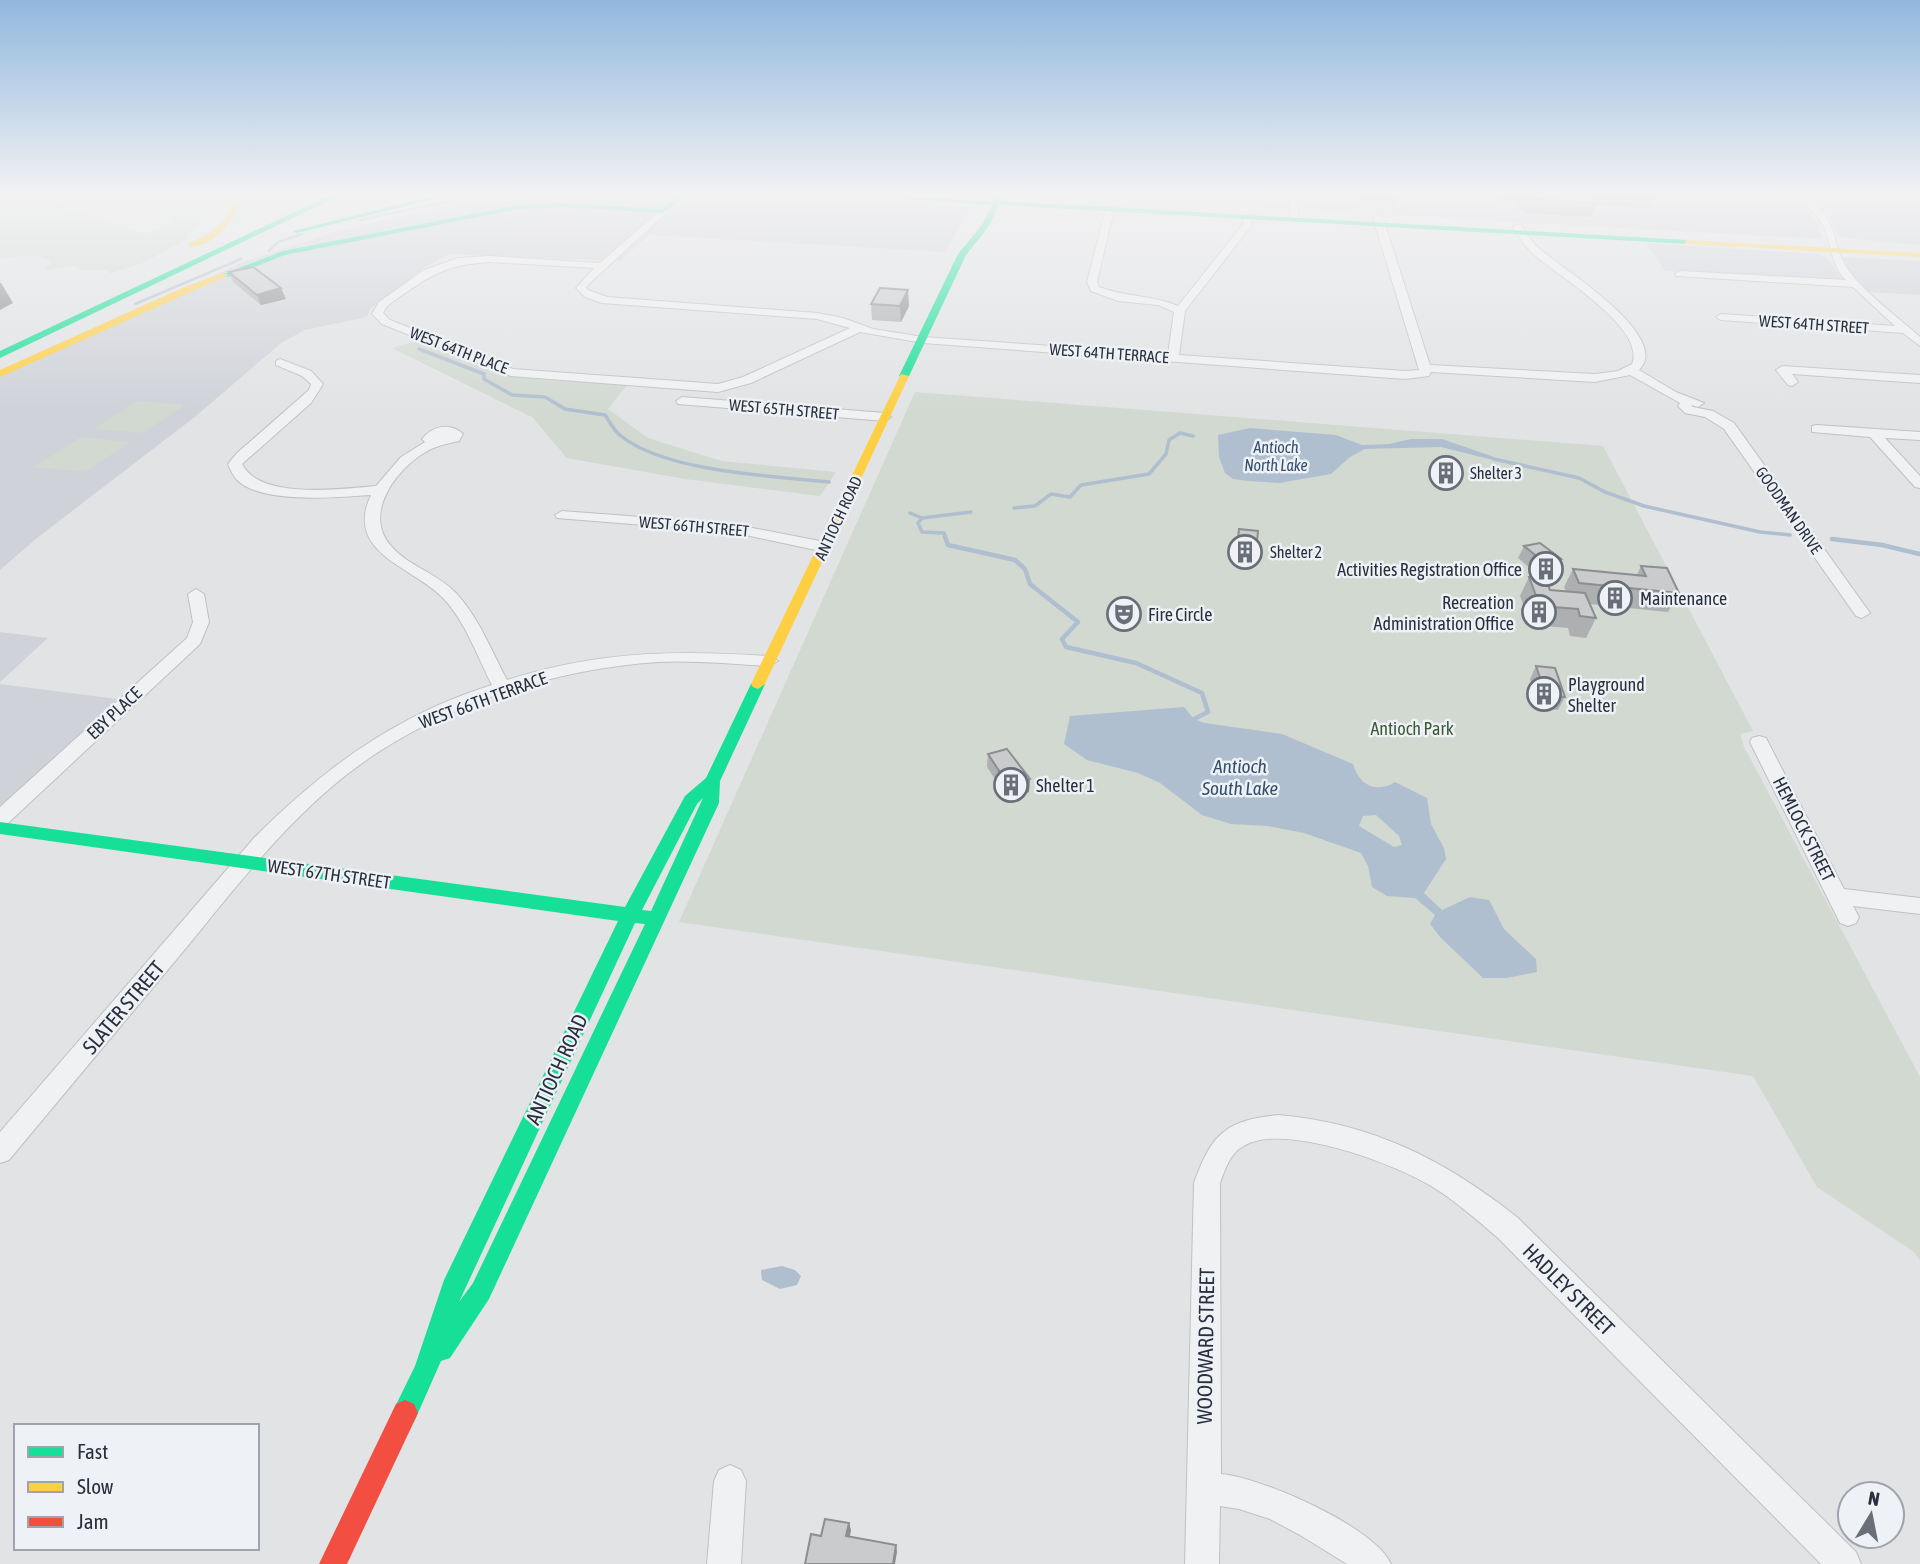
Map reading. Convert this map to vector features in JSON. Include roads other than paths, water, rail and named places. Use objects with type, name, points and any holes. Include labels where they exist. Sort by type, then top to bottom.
[{"type":"main road","points":[[0,341],[157,267]]},
{"type":"main road","points":[[0,355],[187,267]]},
{"type":"main road","points":[[0,374],[195,286],[246,267]]},
{"type":"main road","name":"ANTIOCH ROAD","points":[[333,1564],[426,1370],[452,1288],[629,915],[691,800],[712,781],[956,267]]},
{"type":"main road","name":"ANTIOCH ROAD","points":[[426,1370],[481,1291],[711,803],[712,781]]},
{"type":"main road","name":"WEST 67TH STREET","points":[[0,828],[658,919]]},
{"type":"street","name":"WEST 64TH PLACE","points":[[442,267],[428,272],[383,304],[377,314],[386,322],[511,372],[718,388],[747,380],[859,328]]},
{"type":"street","name":"WEST 64TH TERRACE","points":[[601,267],[581,288],[593,298],[817,316],[893,337],[1405,375],[1421,375],[1425,373],[1425,368],[1583,378],[1606,377],[1630,370]]},
{"type":"street","points":[[1099,267],[1093,286],[1110,296],[1160,302],[1189,299]]},
{"type":"street","points":[[1173,358],[1180,312],[1214,267]]},
{"type":"street","points":[[1393,267],[1425,368]]},
{"type":"street","points":[[1555,267],[1604,305],[1627,328],[1642,355],[1640,362],[1630,370]]},
{"type":"street","points":[[1841,267],[1855,284],[1920,343]]},
{"type":"street","points":[[1680,274],[1855,284]]},
{"type":"street","points":[[1160,302],[1180,312]]},
{"type":"street","name":"WEST 64TH STREET","points":[[1721,317],[1906,330]]},
{"type":"street","points":[[279,363],[313,378],[317,383],[317,390],[312,397],[240,454],[235,464],[236,473],[244,481],[270,490],[302,493],[380,490]]},
{"type":"street","name":"GOODMAN DRIVE","points":[[1630,370],[1687,402],[1684,406],[1689,410],[1709,414],[1728,426],[1862,613]]},
{"type":"street","points":[[1792,382],[1782,370],[1920,379]]},
{"type":"street","name":"WEST 65TH STREET","points":[[682,401],[885,417]]},
{"type":"street","points":[[1816,429],[1920,436]]},
{"type":"street","points":[[1874,433],[1920,484]]},
{"type":"street","points":[[434,442],[408,459],[380,490],[372,513],[372,527],[376,537],[396,559],[429,578],[449,595],[463,614],[503,689]]},
{"type":"street","name":"WEST 66TH STREET","points":[[562,515],[732,528],[825,547]]},
{"type":"street","name":"EBY PLACE","points":[[0,818],[194,640],[201,622],[196,594]]},
{"type":"street","name":"WEST 66TH TERRACE","points":[[245,862],[300,803],[360,757],[428,718],[503,689],[614,661],[696,656],[769,661]]},
{"type":"street","name":"HEMLOCK STREET","points":[[1759,741],[1848,917]]},
{"type":"street","name":"SLATER STREET","points":[[0,1151],[245,862]]},
{"type":"street","points":[[1838,896],[1920,906]]},
{"type":"street","name":"HADLEY STREET","points":[[1234,1137],[1255,1129],[1285,1128],[1330,1135],[1371,1146],[1409,1160],[1437,1175],[1481,1205],[1508,1228],[1844,1564]]},
{"type":"street","name":"WOODWARD STREET","points":[[1202,1564],[1206,1489],[1204,1422],[1207,1183],[1216,1157],[1234,1137]]},
{"type":"street","points":[[724,1564],[730,1481]]},
{"type":"street","points":[[1206,1489],[1242,1493],[1291,1511],[1351,1546],[1374,1564]]},
{"type":"water","name":"Antioch North Lake","points":[[1250,428],[1336,435],[1362,445],[1389,444],[1411,439],[1442,439],[1494,457],[1493,460],[1441,447],[1365,449],[1350,457],[1331,474],[1279,483],[1233,479],[1225,473],[1219,457],[1218,435]]},
{"type":"water","name":"Antioch South Lake","points":[[1184,707],[1194,719],[1205,723],[1282,734],[1353,764],[1359,777],[1369,785],[1381,787],[1395,782],[1427,798],[1431,824],[1444,848],[1446,859],[1424,893],[1442,910],[1470,897],[1489,900],[1504,929],[1536,959],[1537,972],[1507,978],[1483,978],[1441,938],[1430,924],[1435,915],[1415,898],[1387,896],[1372,887],[1368,866],[1361,853],[1304,833],[1268,826],[1231,824],[1202,815],[1160,783],[1138,773],[1087,760],[1064,744],[1070,716]],"holes":[[[1376,815],[1399,836],[1402,845],[1394,847],[1359,826],[1363,816]]]},
{"type":"water","points":[[782,1266],[795,1270],[801,1276],[797,1285],[780,1289],[762,1280],[761,1270]]},
{"type":"waterway","points":[[135,304],[222,267]]},
{"type":"waterway","points":[[419,349],[484,374],[484,379],[512,395],[545,397],[565,409],[605,415],[621,436],[664,458],[720,470],[829,482]]},
{"type":"waterway","points":[[1014,508],[1035,506],[1051,494],[1070,497],[1081,485],[1149,474],[1166,454],[1169,440],[1180,433],[1193,436]]},
{"type":"waterway","points":[[1494,459],[1579,478],[1605,492],[1644,506],[1760,532],[1790,535]]},
{"type":"waterway","points":[[922,518],[971,512]]},
{"type":"waterway","points":[[910,513],[922,518]]},
{"type":"waterway","points":[[922,518],[918,523],[922,532],[944,533],[946,539]]},
{"type":"waterway","points":[[945,537],[948,545],[1015,560],[1025,569],[1030,584],[1078,622],[1062,639],[1066,647],[1136,663],[1202,693],[1208,712],[1194,719]]},
{"type":"waterway","points":[[1832,539],[1882,545],[1920,554]]},
{"type":"place","name":"Shelter 3","points":[[1446,473]]},
{"type":"place","name":"Shelter 2","points":[[1245,552]]},
{"type":"place","name":"Activities Registration Office","points":[[1546,569]]},
{"type":"place","name":"Maintenance","points":[[1615,598]]},
{"type":"place","name":"Recreation Administration Office","points":[[1539,612]]},
{"type":"place","name":"Fire Circle","points":[[1124,614]]},
{"type":"place","name":"Playground Shelter","points":[[1544,694]]},
{"type":"place","name":"Shelter 1","points":[[1011,785]]},
{"type":"park label","name":"Antioch Park","points":[[1412,728]]}]
